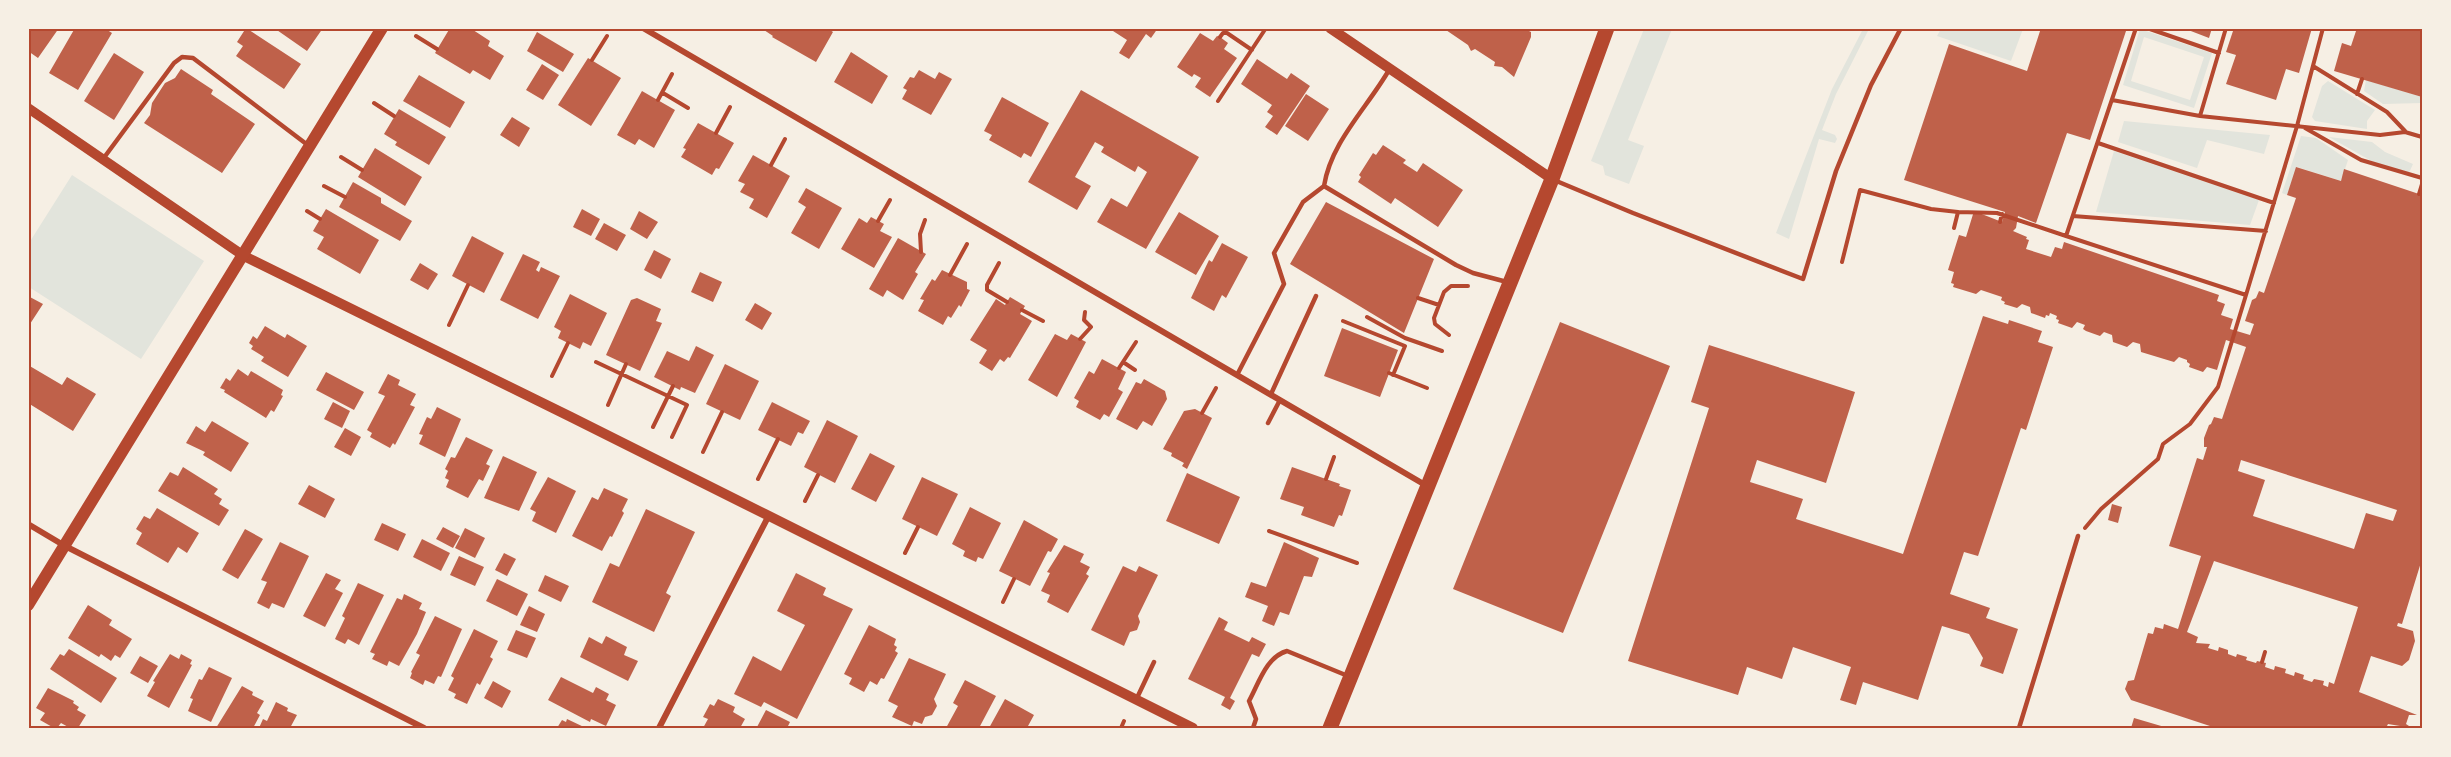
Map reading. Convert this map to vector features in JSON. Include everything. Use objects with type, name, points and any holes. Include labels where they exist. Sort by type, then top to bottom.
[{"type":"main road","points":[[28,605],[382,28]]},
{"type":"main road","points":[[1330,729],[1552,179],[1607,28]]},
{"type":"street","points":[[644,28],[1427,486]]},
{"type":"street","points":[[1330,28],[1552,179]]},
{"type":"street","points":[[28,108],[244,256],[1193,729]]},
{"type":"street","points":[[659,729],[768,517]]},
{"type":"street","points":[[28,524],[64,546],[424,729]]},
{"type":"lane","points":[[1552,179],[1652,221],[1803,279],[1836,171],[1871,84],[1901,28]]},
{"type":"lane","points":[[103,159],[174,63],[182,57],[193,58],[311,147]]},
{"type":"lane","points":[[1238,375],[1284,284],[1274,253],[1303,202],[1324,186],[1327,168],[1334,152],[1376,92],[1389,69]]},
{"type":"lane","points":[[1324,186],[1367,214],[1473,273],[1510,283]]},
{"type":"lane","points":[[1271,394],[1316,296]]},
{"type":"lane","points":[[1268,423],[1280,400]]},
{"type":"lane","points":[[2019,729],[2078,536]]},
{"type":"lane","points":[[1254,729],[1256,719],[1249,701],[1271,659],[1278,654],[1287,651],[1351,677]]},
{"type":"lane","points":[[1136,700],[1154,662]]},
{"type":"path","points":[[1218,101],[1266,28]]},
{"type":"path","points":[[2066,236],[2136,28]]},
{"type":"path","points":[[2147,28],[2219,54]]},
{"type":"path","points":[[2200,116],[2226,28]]},
{"type":"path","points":[[2078,536],[2101,509],[2158,459],[2163,444],[2190,423],[2218,387],[2300,126],[2323,28]]},
{"type":"path","points":[[1220,38],[1223,33],[1227,33],[1252,50]]},
{"type":"path","points":[[416,36],[437,49]]},
{"type":"path","points":[[592,60],[607,36]]},
{"type":"path","points":[[2313,66],[2387,112],[2405,132]]},
{"type":"path","points":[[658,100],[672,74]]},
{"type":"path","points":[[2357,94],[2361,79]]},
{"type":"path","points":[[663,93],[688,108]]},
{"type":"path","points":[[2112,100],[2200,116],[2380,135],[2405,132],[2422,138]]},
{"type":"path","points":[[374,104],[394,116]]},
{"type":"path","points":[[716,133],[730,107]]},
{"type":"path","points":[[2300,126],[2361,160],[2422,178]]},
{"type":"path","points":[[771,165],[785,140]]},
{"type":"path","points":[[2098,143],[2274,203]]},
{"type":"path","points":[[341,158],[362,170]]},
{"type":"path","points":[[2420,194],[2422,184]]},
{"type":"path","points":[[324,186],[345,197]]},
{"type":"path","points":[[1842,262],[1860,190],[1931,208],[2002,214],[2246,295]]},
{"type":"path","points":[[878,221],[890,200]]},
{"type":"path","points":[[307,212],[320,219]]},
{"type":"path","points":[[1954,228],[1958,212]]},
{"type":"path","points":[[2000,222],[2002,214]]},
{"type":"path","points":[[2073,216],[2266,231]]},
{"type":"path","points":[[921,252],[920,234],[925,220]]},
{"type":"path","points":[[950,275],[967,244]]},
{"type":"path","points":[[999,263],[987,285],[987,290],[1007,302]]},
{"type":"path","points":[[449,325],[468,285]]},
{"type":"path","points":[[1449,335],[1435,324],[1434,318],[1439,305],[1447,288],[1456,285],[1468,286]]},
{"type":"path","points":[[1418,298],[1439,305]]},
{"type":"path","points":[[1022,310],[1043,321]]},
{"type":"path","points":[[1080,339],[1091,327],[1084,320],[1085,312]]},
{"type":"path","points":[[1367,317],[1405,338],[1442,351]]},
{"type":"path","points":[[1343,321],[1405,346],[1391,374],[1427,388]]},
{"type":"path","points":[[552,376],[568,342]]},
{"type":"path","points":[[1119,368],[1136,342]]},
{"type":"path","points":[[596,362],[687,405],[672,437]]},
{"type":"path","points":[[1123,362],[1135,370]]},
{"type":"path","points":[[608,405],[626,364]]},
{"type":"path","points":[[653,427],[673,386]]},
{"type":"path","points":[[1202,413],[1216,388]]},
{"type":"path","points":[[703,452],[722,412]]},
{"type":"path","points":[[758,479],[777,439]]},
{"type":"path","points":[[1326,479],[1334,457]]},
{"type":"path","points":[[805,501],[818,475]]},
{"type":"path","points":[[904,553],[918,527]]},
{"type":"path","points":[[1269,531],[1357,563]]},
{"type":"path","points":[[1003,602],[1014,579]]},
{"type":"path","points":[[2262,662],[2265,652]]},
{"type":"path","points":[[1121,729],[1124,721]]},
{"type":"shaded area","points":[[1941,28],[2023,29],[2011,61],[1937,36]]},
{"type":"shaded area","points":[[1644,29],[1672,29],[1628,140],[1644,146],[1629,184],[1605,175],[1603,166],[1591,161]]},
{"type":"shaded area","points":[[1863,29],[1869,29],[1836,94],[1822,130],[1835,135],[1837,139],[1835,143],[1819,139],[1789,239],[1776,233],[1832,89]]},
{"type":"shaded area","points":[[2140,29],[2212,53],[2194,108],[2123,85]],"holes":[[[2144,37],[2204,57],[2190,100],[2131,81]]]},
{"type":"shaded area","points":[[2366,80],[2422,97],[2422,103],[2383,104],[2364,91]]},
{"type":"shaded area","points":[[2328,81],[2375,110],[2367,121],[2367,129],[2315,121],[2312,117],[2322,86]]},
{"type":"shaded area","points":[[2124,121],[2270,135],[2264,154],[2207,140],[2197,168],[2118,142]]},
{"type":"shaded area","points":[[2301,136],[2316,138],[2348,160],[2341,181],[2297,167],[2287,195],[2282,193]]},
{"type":"shaded area","points":[[2329,137],[2372,142],[2385,152],[2413,164],[2408,175],[2375,163]]},
{"type":"shaded area","points":[[2114,151],[2259,200],[2250,225],[2096,212]]},
{"type":"shaded area","points":[[72,175],[204,261],[141,359],[29,287],[29,243]]},
{"type":"building","points":[[28,28],[59,28],[38,58],[28,51]]},
{"type":"building","points":[[75,28],[104,28],[112,33],[78,90],[49,73]]},
{"type":"building","points":[[246,28],[301,64],[284,89],[236,56],[243,46],[237,42]]},
{"type":"building","points":[[274,28],[323,28],[307,51]]},
{"type":"building","points":[[450,28],[470,28],[490,41],[488,46],[504,56],[490,80],[473,70],[470,74],[435,53]]},
{"type":"building","points":[[765,28],[827,28],[833,32],[816,62],[772,37],[764,30]]},
{"type":"building","points":[[1115,28],[1158,28],[1151,38],[1146,34],[1129,59],[1119,53],[1127,40],[1113,31]]},
{"type":"building","points":[[1443,28],[1523,28],[1531,32],[1531,37],[1514,77],[1502,67],[1494,66],[1495,62],[1475,49],[1471,51],[1468,45]]},
{"type":"building","points":[[2041,28],[2127,28],[2090,140],[2067,133],[2036,223],[2018,216],[2016,228],[2013,231],[2027,237],[2026,239],[2029,240],[2026,249],[2051,257],[2055,247],[2062,249],[2064,242],[2219,295],[2217,301],[2225,304],[2221,315],[2233,319],[2230,329],[2250,335],[2254,324],[2245,321],[2252,300],[2256,298],[2259,291],[2264,293],[2296,198],[2287,195],[2296,167],[2341,181],[2344,169],[2422,195],[2422,559],[2402,624],[2398,623],[2397,626],[2413,631],[2415,641],[2409,660],[2402,666],[2371,656],[2359,692],[2417,715],[2409,715],[2406,724],[2412,728],[2388,724],[2386,728],[2216,728],[2131,700],[2125,689],[2128,681],[2134,680],[2148,633],[2153,634],[2155,627],[2163,629],[2164,624],[2178,629],[2201,556],[2169,546],[2197,458],[2203,460],[2207,447],[2204,447],[2204,438],[2209,425],[2214,417],[2222,419],[2246,347],[2226,340],[2217,370],[2207,367],[2203,372],[2189,367],[2187,360],[2179,357],[2174,362],[2141,352],[2140,344],[2133,342],[2127,347],[2113,342],[2112,335],[2104,332],[2100,336],[2086,331],[2083,329],[2085,325],[2077,322],[2072,328],[2058,323],[2057,316],[2050,313],[2045,318],[2031,313],[2030,307],[2022,304],[2017,308],[2004,304],[2002,297],[1981,290],[1976,294],[1953,287],[1954,284],[1951,283],[1954,272],[1948,270],[1959,235],[1966,237],[1974,211],[2002,222],[2005,212],[1904,180],[1949,44],[2027,71]],"holes":[[[2241,460],[2397,510],[2393,521],[2366,513],[2354,549],[2253,516],[2265,480],[2238,471]],[[2214,561],[2358,607],[2334,684],[2329,682],[2328,687],[2323,685],[2324,681],[2314,679],[2312,682],[2303,679],[2304,675],[2295,672],[2294,676],[2285,673],[2286,669],[2275,666],[2274,670],[2265,667],[2266,663],[2246,660],[2247,657],[2237,654],[2236,657],[2228,654],[2228,650],[2219,647],[2218,651],[2208,648],[2210,644],[2196,643],[2198,637],[2187,632]]]},
{"type":"building","points":[[2183,28],[2212,28],[2209,38]]},
{"type":"building","points":[[2234,28],[2312,28],[2299,73],[2286,69],[2276,100],[2226,84],[2236,55],[2226,52]]},
{"type":"building","points":[[2357,28],[2422,28],[2422,97],[2334,71],[2342,43],[2351,46]]},
{"type":"building","points":[[537,32],[574,54],[563,72],[527,51]]},
{"type":"building","points":[[1200,33],[1213,41],[1217,36],[1220,37],[1228,43],[1224,49],[1237,58],[1210,97],[1195,87],[1201,78],[1194,74],[1192,77],[1177,67]]},
{"type":"building","points":[[851,52],[888,76],[872,104],[834,82]]},
{"type":"building","points":[[114,53],[144,72],[114,120],[84,101]]},
{"type":"building","points":[[588,58],[621,78],[591,126],[558,105]]},
{"type":"building","points":[[1257,59],[1287,79],[1291,73],[1310,86],[1277,135],[1265,127],[1273,116],[1267,112],[1272,105],[1241,84]]},
{"type":"building","points":[[542,64],[559,75],[543,100],[526,90]]},
{"type":"building","points":[[181,69],[213,90],[211,94],[255,124],[222,173],[144,123],[150,115],[152,103],[165,83],[175,78]]},
{"type":"building","points":[[919,70],[935,79],[939,72],[952,79],[931,115],[902,99],[907,90],[903,88],[910,77],[914,78]]},
{"type":"building","points":[[419,75],[465,102],[450,128],[403,101]]},
{"type":"building","points":[[1081,90],[1199,157],[1146,249],[1097,222],[1111,198],[1127,207],[1147,172],[1138,166],[1135,172],[1101,152],[1104,147],[1095,142],[1075,177],[1091,186],[1077,210],[1028,182]]},
{"type":"building","points":[[642,91],[675,110],[654,148],[639,139],[635,145],[617,135]]},
{"type":"building","points":[[1306,94],[1329,109],[1308,141],[1285,126]]},
{"type":"building","points":[[1002,97],[1049,123],[1031,157],[1024,153],[1021,158],[989,140],[992,135],[984,131]]},
{"type":"building","points":[[399,109],[446,137],[429,165],[395,145],[397,142],[384,134]]},
{"type":"building","points":[[512,117],[530,128],[519,147],[500,135]]},
{"type":"building","points":[[698,123],[734,143],[719,169],[716,168],[712,175],[681,157],[686,149],[683,148]]},
{"type":"building","points":[[1383,145],[1406,160],[1403,163],[1417,172],[1423,163],[1463,190],[1438,227],[1395,198],[1391,204],[1358,182],[1361,177],[1359,175],[1373,153],[1376,155]]},
{"type":"building","points":[[375,148],[422,177],[405,206],[358,177]]},
{"type":"building","points":[[753,155],[790,176],[767,218],[749,208],[754,199],[740,192],[745,184],[738,181]]},
{"type":"building","points":[[353,182],[381,198],[381,203],[412,221],[400,241],[339,207]]},
{"type":"building","points":[[806,188],[842,208],[819,249],[791,233],[806,207],[798,202]]},
{"type":"building","points":[[1326,202],[1434,259],[1404,333],[1290,264]]},
{"type":"building","points":[[326,209],[379,240],[360,274],[317,249],[324,237],[313,231]]},
{"type":"building","points":[[582,209],[600,219],[591,236],[573,227]]},
{"type":"building","points":[[639,211],[658,222],[647,239],[630,229]]},
{"type":"building","points":[[1179,212],[1219,236],[1196,275],[1155,252]]},
{"type":"building","points":[[871,217],[884,224],[880,231],[892,237],[874,268],[841,249],[859,218],[867,223]]},
{"type":"building","points":[[604,223],[626,235],[617,251],[595,239]]},
{"type":"building","points":[[472,236],[504,253],[484,293],[452,276]]},
{"type":"building","points":[[898,238],[926,254],[903,300],[887,290],[883,297],[869,289]]},
{"type":"building","points":[[1222,243],[1248,257],[1226,298],[1222,295],[1214,311],[1191,298],[1209,260],[1212,262]]},
{"type":"building","points":[[654,250],[671,259],[661,279],[644,270]]},
{"type":"building","points":[[523,254],[540,262],[536,270],[539,272],[541,267],[560,276],[538,319],[500,300]]},
{"type":"building","points":[[420,263],[438,274],[428,290],[410,280]]},
{"type":"building","points":[[942,270],[967,282],[967,289],[970,290],[961,307],[959,305],[951,318],[948,316],[943,325],[918,311],[924,300],[920,299],[932,279],[935,281]]},
{"type":"building","points":[[700,272],[722,282],[713,302],[691,292]]},
{"type":"building","points":[[570,294],[607,313],[591,346],[583,342],[580,349],[558,338],[561,331],[554,327]]},
{"type":"building","points":[[28,296],[43,304],[28,327]]},
{"type":"building","points":[[1010,297],[1025,306],[1020,314],[1032,321],[1010,358],[1008,357],[1004,362],[1000,359],[992,371],[979,363],[987,350],[970,340],[996,299],[1005,305]]},
{"type":"building","points":[[637,298],[661,309],[656,321],[662,323],[640,371],[606,355],[631,300]]},
{"type":"building","points":[[755,303],[772,313],[762,330],[745,320]]},
{"type":"building","points":[[1983,316],[2008,324],[2009,320],[2042,331],[2038,342],[2053,347],[2026,430],[2021,428],[1978,556],[1964,552],[1950,594],[1990,608],[1986,618],[2018,629],[2003,674],[1980,666],[1983,658],[1969,634],[1942,626],[1918,700],[1863,682],[1856,705],[1840,700],[1851,667],[1793,647],[1782,679],[1747,667],[1738,695],[1628,661],[1709,408],[1691,402],[1709,345],[1855,392],[1826,483],[1757,460],[1750,482],[1803,499],[1796,519],[1903,554]]},
{"type":"building","points":[[1560,322],[1670,366],[1563,633],[1453,589]]},
{"type":"building","points":[[265,326],[285,338],[287,334],[307,346],[288,377],[261,361],[264,357],[251,349],[253,346],[249,343],[253,336],[257,339]]},
{"type":"building","points":[[1342,328],[1398,350],[1380,397],[1324,376]]},
{"type":"building","points":[[1055,334],[1067,340],[1071,334],[1086,342],[1057,397],[1028,380]]},
{"type":"building","points":[[696,346],[714,355],[695,393],[681,387],[680,390],[654,377],[667,351],[689,361]]},
{"type":"building","points":[[1102,359],[1126,372],[1118,389],[1123,392],[1109,417],[1104,414],[1100,420],[1076,407],[1079,401],[1074,398],[1089,371],[1094,374]]},
{"type":"building","points":[[725,364],[759,381],[740,420],[706,404]]},
{"type":"building","points":[[28,365],[62,385],[67,377],[96,394],[73,431],[28,403]]},
{"type":"building","points":[[238,369],[248,376],[251,371],[283,390],[281,395],[283,396],[274,412],[271,410],[266,418],[220,388],[226,378],[230,381]]},
{"type":"building","points":[[326,372],[364,392],[354,410],[316,390]]},
{"type":"building","points":[[388,374],[400,380],[398,385],[416,394],[410,405],[415,407],[395,445],[393,443],[390,448],[370,437],[372,433],[367,430],[385,396],[378,393]]},
{"type":"building","points":[[1144,379],[1165,391],[1167,399],[1152,426],[1143,421],[1137,430],[1116,419],[1136,382],[1141,384]]},
{"type":"building","points":[[333,402],[350,411],[342,428],[324,419]]},
{"type":"building","points":[[772,402],[810,421],[803,434],[798,432],[791,446],[758,430]]},
{"type":"building","points":[[437,407],[461,419],[445,457],[419,444],[423,435],[419,434],[427,417],[431,419]]},
{"type":"building","points":[[1195,409],[1212,418],[1187,469],[1182,466],[1184,463],[1171,456],[1172,453],[1163,449],[1184,411]]},
{"type":"building","points":[[827,420],[858,436],[835,483],[804,467]]},
{"type":"building","points":[[212,421],[249,443],[231,472],[203,455],[205,452],[186,443],[196,426],[205,432]]},
{"type":"building","points":[[345,428],[361,437],[351,456],[334,447]]},
{"type":"building","points":[[466,437],[493,450],[486,464],[490,466],[483,481],[479,479],[468,498],[446,487],[449,480],[445,478],[448,471],[445,469],[451,457],[455,458]]},
{"type":"building","points":[[870,453],[895,466],[876,502],[851,489]]},
{"type":"building","points":[[503,456],[537,472],[519,511],[484,498]]},
{"type":"building","points":[[183,467],[218,489],[214,494],[222,499],[219,504],[229,510],[219,526],[158,491],[170,472],[178,476]]},
{"type":"building","points":[[1292,467],[1351,490],[1342,516],[1339,515],[1334,527],[1301,515],[1304,507],[1280,499]]},
{"type":"building","points":[[1187,473],[1240,497],[1219,544],[1166,521]]},
{"type":"building","points":[[548,477],[576,491],[556,533],[532,521],[536,512],[530,509]]},
{"type":"building","points":[[922,477],[958,494],[937,536],[902,519]]},
{"type":"building","points":[[309,485],[335,499],[325,518],[298,504]]},
{"type":"building","points":[[604,488],[628,499],[612,537],[610,536],[602,551],[572,536],[592,497],[598,500]]},
{"type":"building","points":[[2112,504],[2122,507],[2118,523],[2108,520]]},
{"type":"building","points":[[970,507],[1001,523],[983,559],[978,557],[976,562],[963,556],[965,551],[952,544]]},
{"type":"building","points":[[157,508],[199,533],[187,553],[178,547],[168,563],[136,544],[142,533],[136,529],[144,516],[150,519]]},
{"type":"building","points":[[646,509],[695,532],[666,593],[671,596],[654,632],[592,602],[610,563],[619,567]]},
{"type":"building","points":[[1024,520],[1058,539],[1051,552],[1048,551],[1030,586],[999,571]]},
{"type":"building","points":[[382,523],[406,534],[398,551],[374,540]]},
{"type":"building","points":[[443,527],[460,536],[453,548],[436,539]]},
{"type":"building","points":[[465,528],[485,538],[475,558],[455,548]]},
{"type":"building","points":[[245,529],[263,539],[238,579],[222,570]]},
{"type":"building","points":[[422,539],[450,553],[441,571],[413,557]]},
{"type":"building","points":[[280,542],[309,556],[284,608],[272,603],[269,609],[257,603],[267,582],[261,580]]},
{"type":"building","points":[[1284,542],[1319,558],[1312,577],[1304,576],[1289,615],[1280,612],[1274,626],[1262,621],[1268,606],[1245,597],[1251,582],[1266,587]]},
{"type":"building","points":[[1064,545],[1084,554],[1080,562],[1090,567],[1086,574],[1089,576],[1068,613],[1047,602],[1050,595],[1041,591],[1050,573],[1047,572]]},
{"type":"building","points":[[504,553],[516,559],[507,576],[495,570]]},
{"type":"building","points":[[459,556],[484,567],[475,586],[450,575]]},
{"type":"building","points":[[1123,566],[1136,572],[1139,566],[1158,575],[1138,616],[1140,622],[1137,630],[1130,632],[1124,646],[1091,630]]},
{"type":"building","points":[[326,573],[341,580],[335,589],[343,593],[325,627],[303,616]]},
{"type":"building","points":[[796,573],[826,588],[823,595],[853,609],[797,719],[764,702],[761,707],[734,694],[753,656],[781,671],[805,625],[777,611]]},
{"type":"building","points":[[545,575],[569,586],[561,602],[538,591]]},
{"type":"building","points":[[497,579],[528,594],[517,616],[486,601]]},
{"type":"building","points":[[358,583],[384,595],[359,645],[348,639],[345,644],[335,639],[345,618],[342,616]]},
{"type":"building","points":[[404,594],[422,603],[419,609],[426,612],[399,666],[389,661],[387,666],[372,659],[375,654],[370,652],[397,598],[402,600]]},
{"type":"building","points":[[88,605],[112,620],[109,625],[132,639],[120,658],[115,655],[111,661],[101,654],[99,657],[68,638]]},
{"type":"building","points":[[529,606],[545,614],[537,632],[520,625]]},
{"type":"building","points":[[435,616],[462,629],[441,677],[438,676],[434,684],[425,680],[423,685],[410,678],[411,672],[420,655],[416,653]]},
{"type":"building","points":[[1219,617],[1228,622],[1224,630],[1249,642],[1252,637],[1266,644],[1259,657],[1252,654],[1230,698],[1235,701],[1230,710],[1221,705],[1225,697],[1188,679]]},
{"type":"building","points":[[869,625],[896,639],[894,645],[898,653],[884,679],[881,678],[877,685],[870,681],[864,692],[849,684],[852,678],[844,674]]},
{"type":"building","points":[[474,629],[498,641],[490,657],[493,659],[480,685],[477,683],[467,704],[454,698],[456,694],[448,690],[454,678],[451,676]]},
{"type":"building","points":[[516,630],[536,638],[527,658],[507,650]]},
{"type":"building","points":[[606,636],[627,647],[624,655],[638,661],[628,681],[580,657],[589,637],[602,644]]},
{"type":"building","points":[[69,649],[117,678],[101,703],[50,669],[60,654],[64,656]]},
{"type":"building","points":[[170,654],[179,659],[181,654],[192,660],[190,664],[192,665],[169,708],[147,696],[155,682],[153,681]]},
{"type":"building","points":[[140,656],[158,666],[148,683],[130,673]]},
{"type":"building","points":[[909,658],[946,674],[934,699],[937,706],[932,715],[925,717],[922,724],[914,721],[912,726],[892,717],[898,706],[888,701]]},
{"type":"building","points":[[209,667],[232,678],[211,722],[188,711],[193,699],[190,698],[199,679],[202,680]]},
{"type":"building","points":[[561,677],[593,693],[596,687],[609,694],[606,700],[616,705],[606,726],[591,719],[590,722],[548,700]]},
{"type":"building","points":[[965,680],[996,696],[979,728],[946,728],[958,706],[953,703]]},
{"type":"building","points":[[493,681],[511,691],[502,708],[484,698]]},
{"type":"building","points":[[242,686],[253,692],[252,695],[264,701],[257,713],[260,715],[253,728],[216,728]]},
{"type":"building","points":[[48,688],[74,701],[73,703],[79,707],[77,710],[86,715],[78,728],[70,728],[61,723],[54,728],[40,720],[45,713],[36,708]]},
{"type":"building","points":[[718,699],[735,707],[733,712],[745,719],[740,728],[703,728],[708,719],[703,717],[710,704],[714,706]]},
{"type":"building","points":[[1005,699],[1034,715],[1028,726],[1033,728],[989,728]]},
{"type":"building","points":[[276,702],[288,708],[287,711],[297,715],[290,728],[259,728],[263,719],[267,721]]},
{"type":"building","points":[[766,710],[790,722],[787,728],[757,727]]},
{"type":"building","points":[[2134,718],[2168,728],[2131,728]]},
{"type":"building","points":[[567,719],[586,728],[557,728],[562,720],[566,722]]}]
